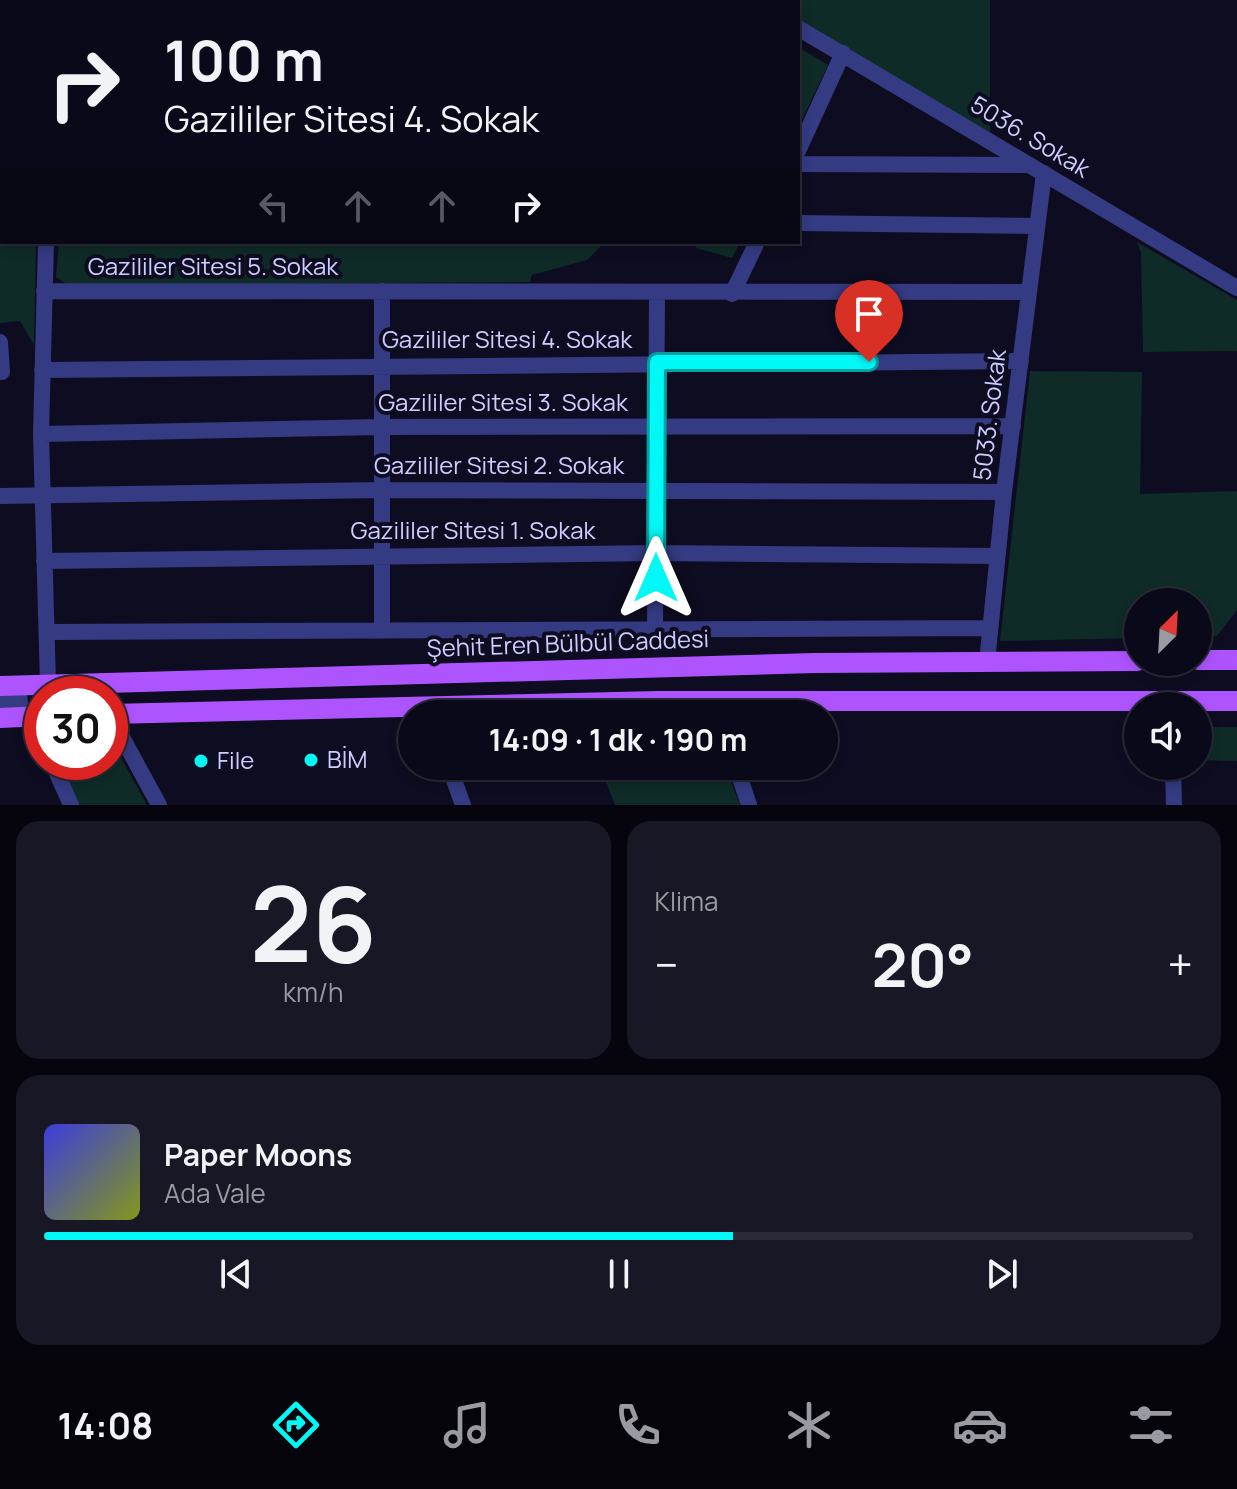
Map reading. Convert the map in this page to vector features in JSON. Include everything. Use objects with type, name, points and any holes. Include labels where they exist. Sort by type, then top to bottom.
[{"type":"main road","points":[[1212,660],[1237,660]]},
{"type":"main road","name":"Şehit Eren Bülbül Caddesi","points":[[128,686],[742,665],[1124,661]]},
{"type":"main road","points":[[742,665],[744,700]]},
{"type":"main road","name":"Şehit Eren Bülbül Caddesi","points":[[1,702],[24,696]]},
{"type":"main road","points":[[1212,702],[1237,701]]},
{"type":"main road","name":"Şehit Eren Bülbül Caddesi","points":[[1,702],[24,710]]},
{"type":"main road","points":[[838,702],[1124,704]]},
{"type":"main road","points":[[128,715],[398,710]]},
{"type":"street","name":"5036. Sokak","points":[[800,29],[1237,288]]},
{"type":"street","points":[[800,147],[843,53]]},
{"type":"street","points":[[800,164],[1037,169]]},
{"type":"street","name":"5033. Sokak","points":[[987,662],[1004,492],[1037,226],[1037,169]]},
{"type":"street","points":[[800,223],[1037,226]]},
{"type":"street","points":[[46,244],[41,434],[50,676]]},
{"type":"street","points":[[732,294],[756,244]]},
{"type":"street","name":"Gazililer Sitesi 5. Sokak","points":[[44,291],[1029,292]]},
{"type":"street","points":[[382,291],[382,628]]},
{"type":"street","points":[[655,628],[657,292]]},
{"type":"street","points":[[0,342],[2,372]]},
{"type":"street","name":"Gazililer Sitesi 4. Sokak","points":[[42,370],[1021,361]]},
{"type":"street","name":"Gazililer Sitesi 3. Sokak","points":[[41,434],[380,427],[1013,426]]},
{"type":"street","name":"Gazililer Sitesi 2. Sokak","points":[[0,496],[381,490],[1004,492]]},
{"type":"street","name":"Gazililer Sitesi 1. Sokak","points":[[44,561],[656,553],[997,556]]},
{"type":"street","points":[[47,632],[382,628],[990,628]]},
{"type":"street","points":[[128,748],[159,805]]},
{"type":"street","points":[[60,780],[71,805]]},
{"type":"street","points":[[454,780],[463,805]]},
{"type":"street","points":[[741,780],[749,805]]},
{"type":"street","points":[[1173,780],[1174,805]]},
{"type":"green space","points":[[800,0],[990,0],[990,133],[800,23]]},
{"type":"green space","points":[[800,48],[828,65],[800,124]]},
{"type":"green space","points":[[1137,242],[1237,300],[1237,351],[1143,352],[1141,252]]},
{"type":"green space","points":[[0,244],[36,244],[34,345],[20,321],[0,323]]},
{"type":"green space","points":[[59,244],[603,244],[587,260],[532,275],[530,282],[68,285],[56,277]]},
{"type":"green space","points":[[697,244],[739,244],[732,258],[696,248]]},
{"type":"green space","points":[[1030,371],[1142,372],[1140,494],[1237,491],[1237,610],[1217,636],[1212,636],[1212,588],[1124,588],[1124,638],[1000,641]]},
{"type":"green space","points":[[1212,727],[1237,727],[1237,761],[1212,760]]},
{"type":"green space","points":[[128,771],[147,805],[76,805],[66,780],[128,780]]},
{"type":"green space","points":[[605,780],[730,780],[740,805],[615,805]]},
{"type":"place","name":"BİM","points":[[311,760]]},
{"type":"place","name":"File","points":[[201,761]]},
{"type":"route","points":[[656,578],[657,362],[869,362]]}]
